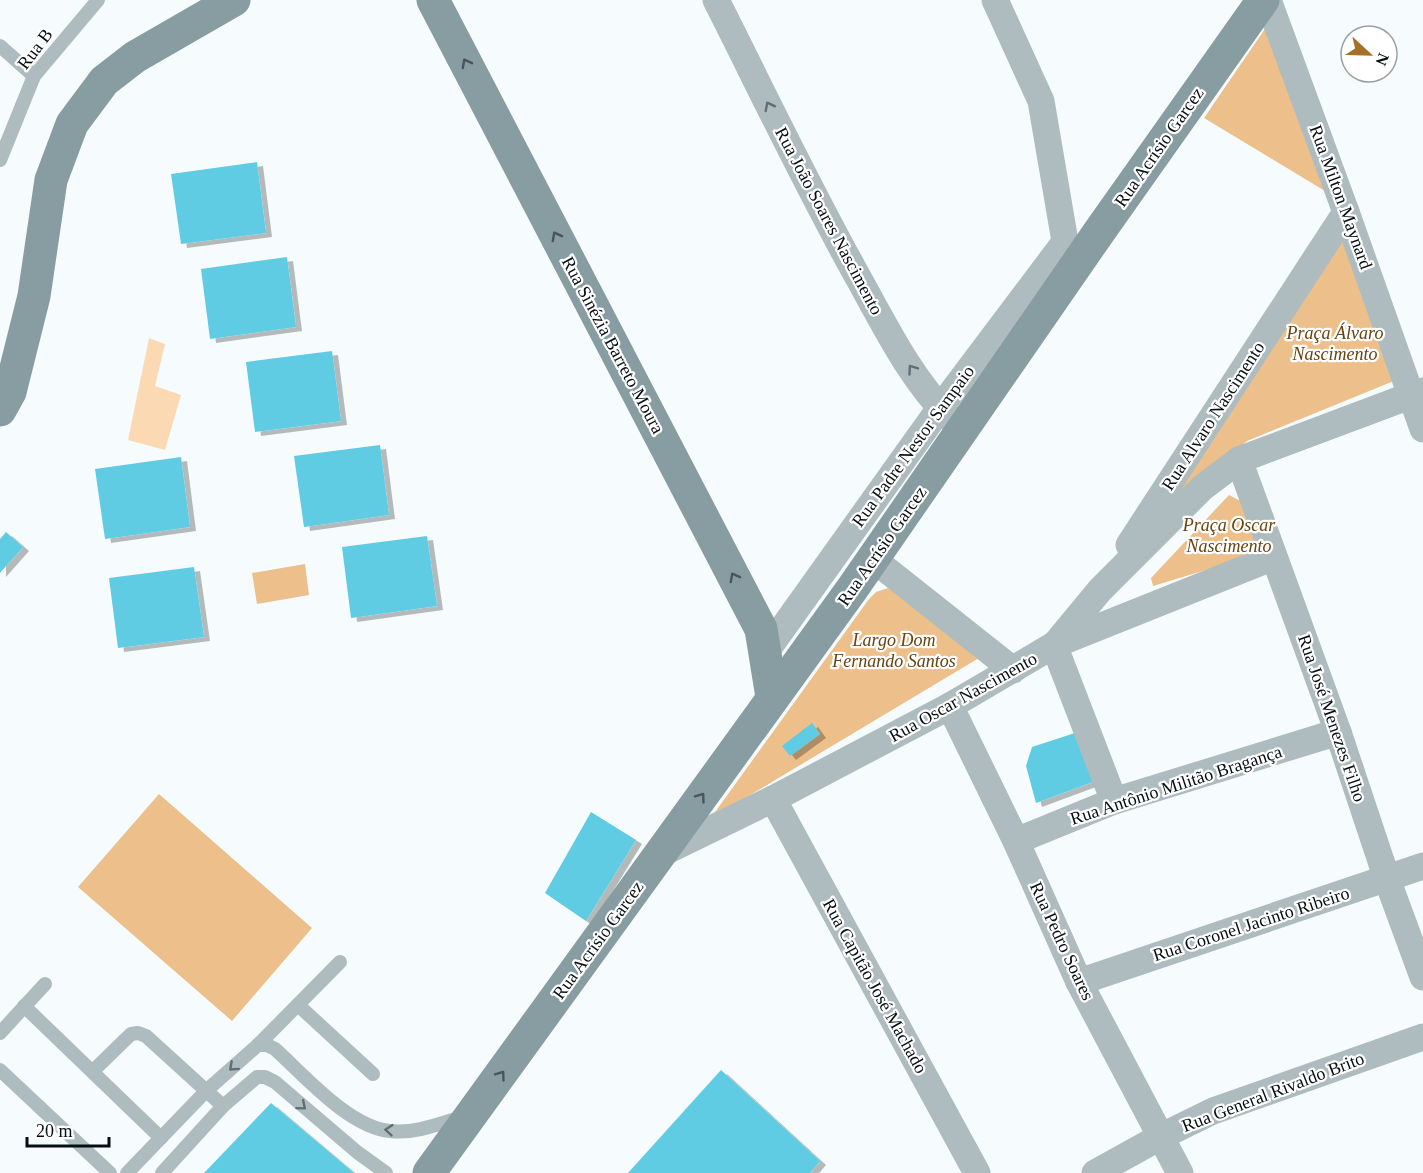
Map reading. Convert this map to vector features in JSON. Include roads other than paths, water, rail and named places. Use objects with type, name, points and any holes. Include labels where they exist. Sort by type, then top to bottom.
[{"type":"street","points":[[0,410],[10,392],[34,296],[51,180],[72,124],[104,81],[135,57],[234,0]]},
{"type":"street","name":"Rua Sinézia Barreto Moura","points":[[433,0],[769,638],[772,697]]},
{"type":"street","name":"Rua João Soares Nascimento","points":[[716,0],[825,218],[899,352],[951,419]]},
{"type":"street","points":[[995,0],[1041,101],[1068,258]]},
{"type":"street","name":"Rua Acrísio Garcez","points":[[429,1173],[873,559],[951,419],[1068,258],[1263,0]]},
{"type":"street","name":"Rua Milton Maynard","points":[[1268,0],[1346,212],[1417,393],[1423,429]]},
{"type":"street","name":"Rua Alvaro Nascimento","points":[[1100,590],[1346,212]]},
{"type":"street","points":[[1114,801],[1054,645],[1100,590],[1202,488],[1239,460],[1417,393]]},
{"type":"street","name":"Rua Padre Nestor Sampaio","points":[[769,638],[951,419]]},
{"type":"street","name":"Rua José Menezes Filho","points":[[1239,460],[1338,732],[1387,879],[1423,977]]},
{"type":"street","name":"Rua Oscar Nascimento","points":[[660,854],[773,800],[950,706],[1054,645],[1274,557]]},
{"type":"street","points":[[873,559],[1013,670]]},
{"type":"street","points":[[769,638],[819,635]]},
{"type":"street","name":"Rua Pedro Soares","points":[[950,706],[1016,841],[1079,982],[1180,1173]]},
{"type":"street","name":"Rua Antônio Militão Bragança","points":[[1016,841],[1114,801],[1338,732]]},
{"type":"street","name":"Rua Capitão José Machado","points":[[773,800],[977,1173]]},
{"type":"street","name":"Rua Coronel Jacinto Ribeiro","points":[[1079,982],[1423,866]]},
{"type":"street","name":"Rua General Rivaldo Brito","points":[[1095,1173],[1160,1137],[1213,1112],[1423,1036]]},
{"type":"lane","name":"Rua B","points":[[0,160],[34,76],[98,0]]},
{"type":"lane","points":[[0,46],[34,76]]},
{"type":"lane","points":[[127,1173],[207,1090],[258,1045],[340,962]]},
{"type":"lane","points":[[0,1033],[45,984]]},
{"type":"lane","points":[[298,1005],[373,1074]]},
{"type":"lane","points":[[24,1006],[161,1138]]},
{"type":"lane","points":[[93,1071],[131,1034],[138,1033],[146,1036],[223,1106]]},
{"type":"lane","points":[[258,1045],[267,1045],[275,1049],[345,1113],[371,1127],[391,1132],[418,1129],[472,1114]]},
{"type":"lane","points":[[0,1070],[110,1173]]},
{"type":"lane","points":[[162,1173],[223,1106],[257,1077],[265,1077],[275,1082],[357,1152],[386,1173]]},
{"type":"park label","name":"Praça Álvaro Nascimento","points":[[1335,343]]},
{"type":"park label","name":"Praça Oscar Nascimento","points":[[1229,535]]},
{"type":"park label","name":"Largo Dom Fernando Santos","points":[[894,650]]}]
